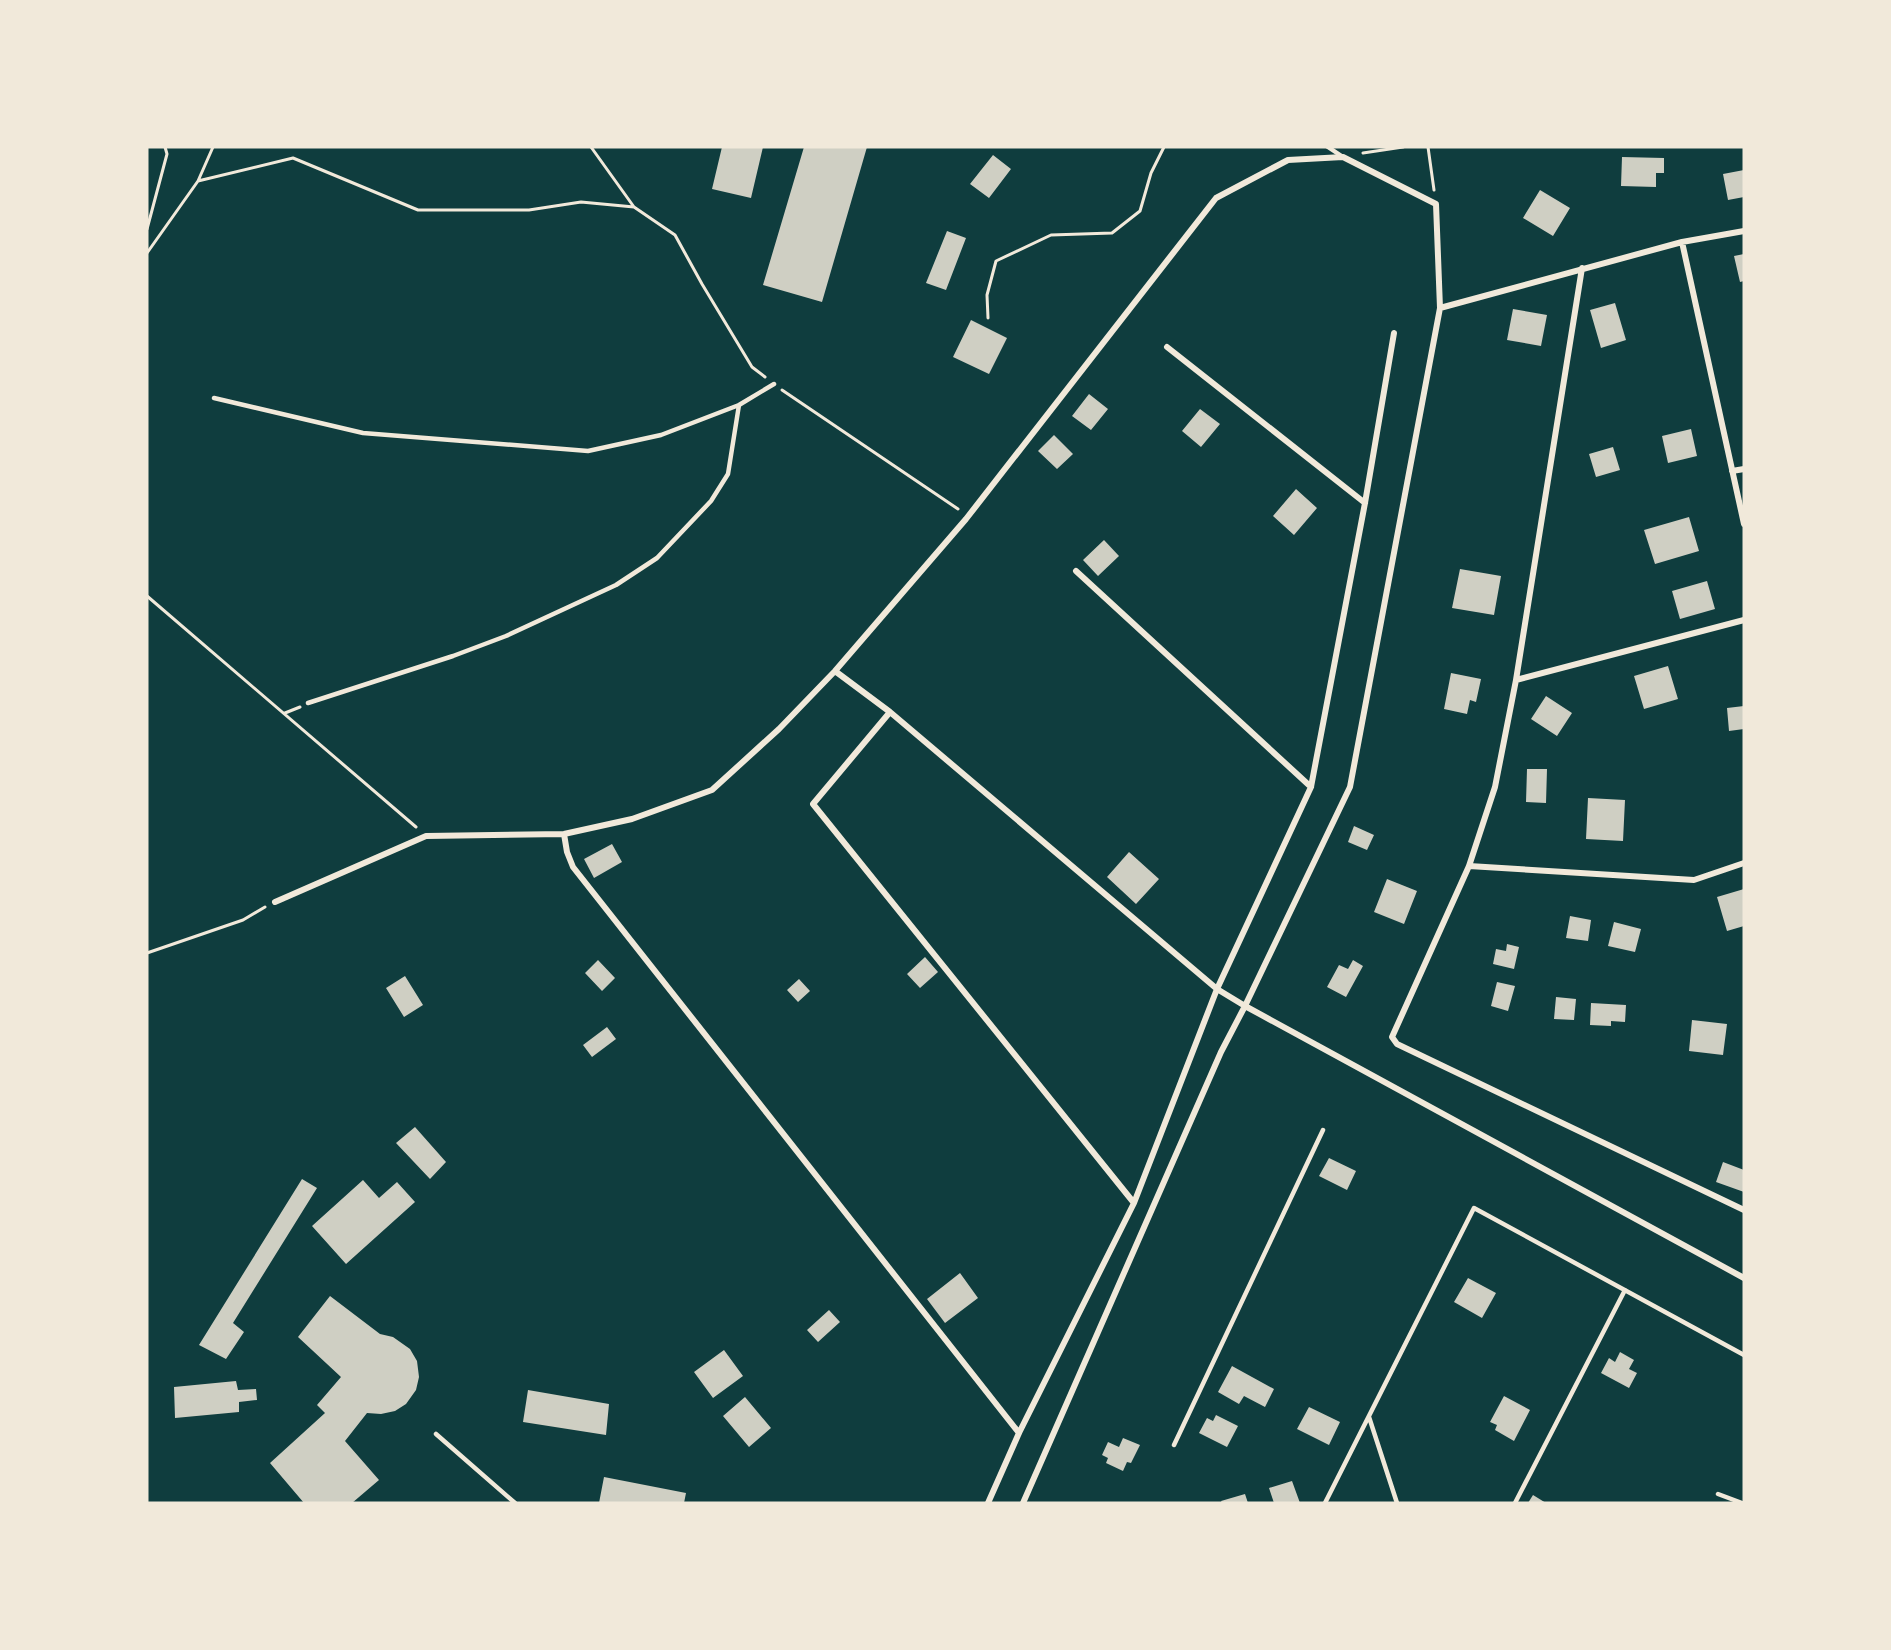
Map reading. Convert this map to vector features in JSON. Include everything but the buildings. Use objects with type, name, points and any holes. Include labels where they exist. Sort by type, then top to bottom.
[{"type":"street","points":[[275,902],[426,836],[564,834],[632,819],[712,790],[779,729],[835,671],[968,516],[1216,198],[1288,160],[1342,157],[1436,204],[1440,308],[1350,788],[1221,1052],[1023,1503]]},
{"type":"street","points":[[1440,308],[1682,242],[1744,231]]},
{"type":"street","points":[[1682,242],[1744,524]]},
{"type":"street","points":[[1582,268],[1516,680],[1495,787],[1469,866],[1392,1037],[1397,1044],[1744,1210]]},
{"type":"street","points":[[988,1503],[1018,1433],[1134,1203],[1217,989],[1311,787],[1365,503],[1394,333]]},
{"type":"street","points":[[1167,347],[1365,503]]},
{"type":"street","points":[[1732,471],[1744,469]]},
{"type":"street","points":[[1076,571],[1311,787]]},
{"type":"street","points":[[1516,680],[1744,620]]},
{"type":"street","points":[[835,671],[890,712],[1217,989],[1744,1278]]},
{"type":"street","points":[[890,712],[813,804],[1134,1203]]},
{"type":"street","points":[[564,834],[567,852],[573,867],[1018,1433]]},
{"type":"street","points":[[1469,866],[1694,880],[1744,863]]},
{"type":"lane","points":[[1328,147],[1342,157]]},
{"type":"lane","points":[[214,398],[363,433],[588,451],[661,435],[739,405],[774,384]]},
{"type":"lane","points":[[309,703],[453,656],[506,636],[616,585],[657,558],[711,501],[728,474],[739,405]]},
{"type":"lane","points":[[1174,1445],[1323,1130]]},
{"type":"lane","points":[[1325,1503],[1474,1208],[1744,1355]]},
{"type":"lane","points":[[1515,1503],[1624,1290]]},
{"type":"lane","points":[[1369,1417],[1397,1503]]},
{"type":"lane","points":[[436,1434],[515,1503]]},
{"type":"lane","points":[[1718,1494],[1742,1503]]},
{"type":"path","points":[[147,229],[167,154],[165,147]]},
{"type":"path","points":[[147,253],[198,181],[213,147]]},
{"type":"path","points":[[591,147],[634,207],[675,235],[752,367],[968,516]]},
{"type":"path","points":[[988,318],[987,296],[996,261],[1051,235],[1112,233],[1140,211],[1151,173],[1164,147]]},
{"type":"path","points":[[1342,157],[1403,147]]},
{"type":"path","points":[[1428,147],[1436,204]]},
{"type":"path","points":[[198,181],[293,159],[418,210],[530,210],[581,202],[634,207]]},
{"type":"path","points":[[147,596],[426,836]]},
{"type":"path","points":[[147,953],[243,920],[275,902]]}]
